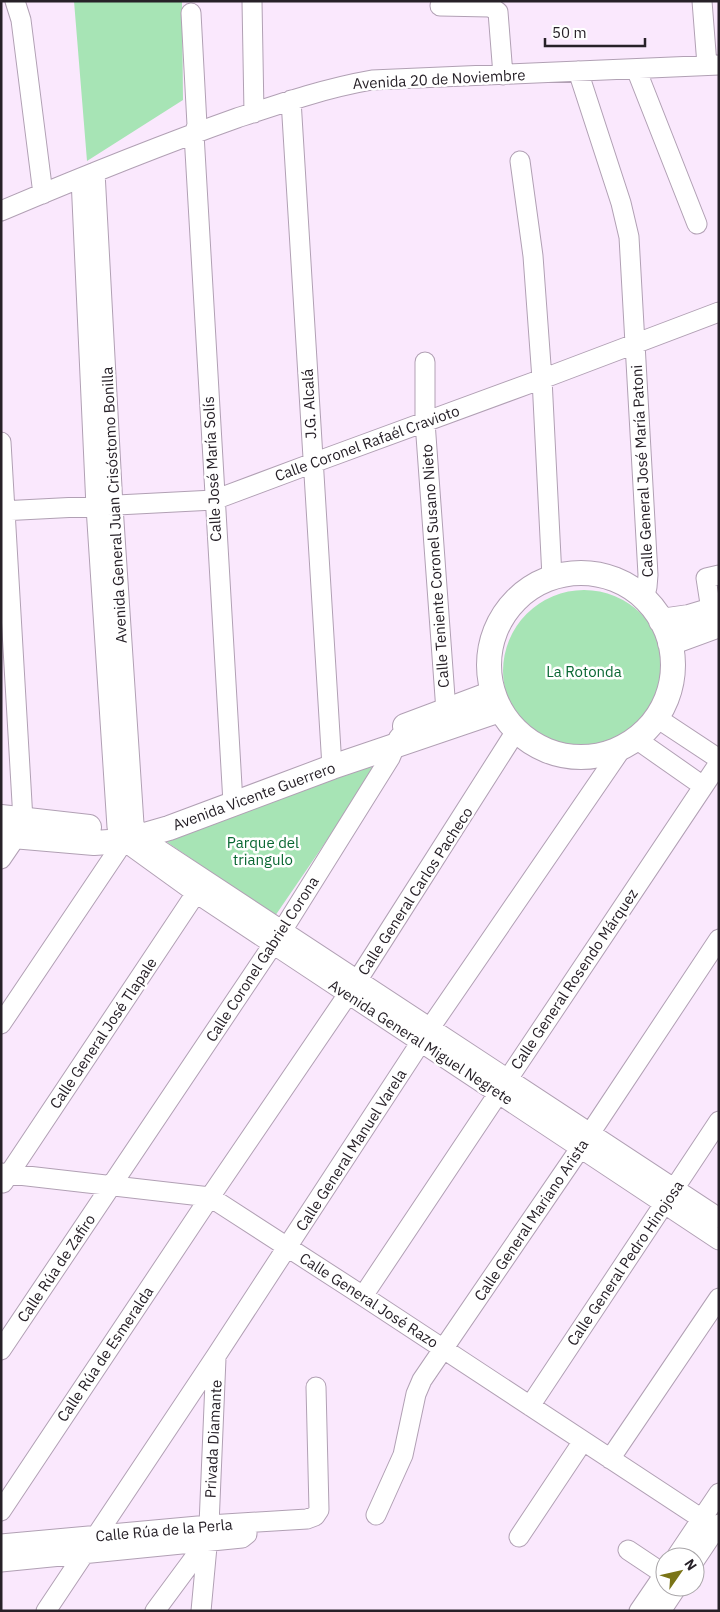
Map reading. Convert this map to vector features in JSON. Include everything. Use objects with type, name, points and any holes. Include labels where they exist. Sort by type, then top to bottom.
[{"type":"main road","points":[[572,573],[610,578],[628,586],[644,598],[662,621],[670,643],[673,662],[672,682],[666,701],[657,718],[642,735],[629,744],[601,756],[578,758],[556,754],[534,745],[516,732],[496,701],[488,669],[490,645],[498,622],[512,603],[531,587],[552,577],[572,573]]},
{"type":"main road","points":[[662,621],[716,614]]},
{"type":"main road","points":[[670,643],[716,614]]},
{"type":"main road","name":"Avenida Vicente Guerrero","points":[[399,736],[446,711],[496,701]]},
{"type":"main road","name":"Avenida Vicente Guerrero","points":[[10,827],[101,828],[129,832],[164,815],[232,796],[496,701]]},
{"type":"street","points":[[16,1],[21,20],[42,194]]},
{"type":"street","points":[[252,1],[254,113]]},
{"type":"street","points":[[702,1],[713,65]]},
{"type":"street","points":[[440,6],[490,7],[498,12],[503,75]]},
{"type":"street","name":"Calle José María Solís","points":[[191,14],[197,125],[194,134],[232,796]]},
{"type":"street","name":"Avenida 20 de Noviembre","points":[[1,211],[194,134],[291,100],[345,85],[372,80],[713,65]]},
{"type":"street","points":[[636,69],[697,224]]},
{"type":"street","name":"Calle General José María Patoni","points":[[578,71],[626,219],[629,238],[648,575],[644,598]]},
{"type":"street","name":"J.G. Alcalá","points":[[291,100],[312,463],[332,760]]},
{"type":"street","points":[[520,161],[533,256],[542,379],[552,577]]},
{"type":"street","name":"Avenida General Juan Crisóstomo Bonilla","points":[[89,175],[105,506],[129,832]]},
{"type":"street","name":"Calle Coronel Rafaél Cravioto","points":[[3,511],[214,500],[719,312]]},
{"type":"street","name":"Calle Teniente Coronel Susano Nieto","points":[[426,362],[425,422],[446,711]]},
{"type":"street","points":[[1,442],[10,827],[1,859]]},
{"type":"street","points":[[716,614],[706,578],[719,575]]},
{"type":"street","points":[[657,718],[719,759]]},
{"type":"street","name":"Calle General Carlos Pacheco","points":[[210,1197],[353,988],[516,732]]},
{"type":"street","name":"Calle Coronel Gabriel Corona","points":[[112,1186],[278,938],[390,758],[399,736]]},
{"type":"street","points":[[629,744],[703,786]]},
{"type":"street","name":"Calle General Manuel Varela","points":[[46,1611],[288,1247],[426,1035],[629,744]]},
{"type":"street","name":"Calle General Rosendo Márquez","points":[[363,1296],[502,1085],[719,763]]},
{"type":"street","points":[[1,1024],[129,832]]},
{"type":"street","name":"Avenida General Miguel Negrete","points":[[129,832],[196,892],[278,938]]},
{"type":"street","name":"Avenida General Miguel Negrete","points":[[129,832],[278,938],[670,1196],[719,1240]]},
{"type":"street","name":"Calle General José Tlapale","points":[[4,1178],[196,892]]},
{"type":"street","name":"Calle General Mariano Arista","points":[[376,1515],[402,1455],[416,1394],[422,1380],[586,1140],[719,940]]},
{"type":"street","name":"Calle General Pedro Hinojosa","points":[[530,1406],[719,1121]]},
{"type":"street","name":"Calle General José Razo","points":[[4,1178],[112,1186],[210,1197],[610,1459],[710,1522]]},
{"type":"street","name":"Calle Rúa de Zafiro","points":[[1,1350],[112,1186]]},
{"type":"street","name":"Avenida General Miguel Negrete","points":[[670,1196],[719,1218]]},
{"type":"street","name":"Calle Rúa de Esmeralda","points":[[1,1511],[210,1197]]},
{"type":"street","points":[[610,1459],[719,1298]]},
{"type":"street","name":"Privada Diamante","points":[[201,1611],[216,1356]]},
{"type":"street","name":"Calle Rúa de la Perla","points":[[1,1544],[95,1536],[207,1533],[242,1538],[247,1534],[247,1523],[315,1516],[319,1510],[316,1387]]},
{"type":"street","points":[[519,1537],[583,1441]]},
{"type":"street","points":[[700,1547],[719,1493]]},
{"type":"street","points":[[686,1547],[710,1522]]},
{"type":"street","points":[[155,1611],[207,1533]]},
{"type":"street","name":"Calle Rúa de la Perla","points":[[1,1562],[83,1554],[207,1533]]},
{"type":"street","points":[[628,1550],[655,1573]]},
{"type":"street","points":[[639,1611],[655,1595]]},
{"type":"street","points":[[661,1611],[664,1597]]},
{"type":"green space","points":[[74,1],[182,1],[183,100],[87,161]]},
{"type":"green space","name":"La Rotonda","points":[[584,590],[615,596],[635,608],[647,620],[659,640],[665,671],[659,702],[647,722],[635,734],[615,746],[584,752],[553,746],[533,734],[521,722],[509,702],[503,671],[509,640],[521,620],[533,608],[553,596]]},
{"type":"green space","name":"Parque del triangulo","points":[[377,757],[370,777],[275,916],[161,838]]}]
